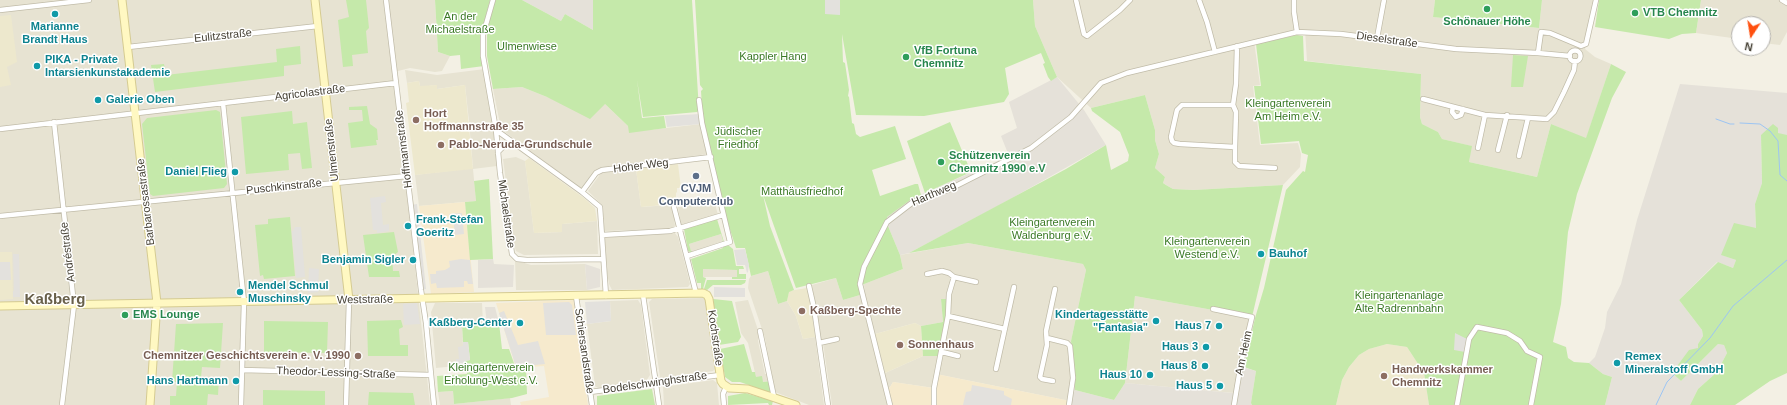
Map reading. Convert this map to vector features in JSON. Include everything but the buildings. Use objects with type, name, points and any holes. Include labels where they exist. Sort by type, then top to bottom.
[{"type":"street","points":[[0,10],[89,0]]},
{"type":"street","name":"Barbarossastraße","points":[[122,0],[157,303],[150,405]]},
{"type":"street","name":"Ulmenstraße","points":[[315,0],[349,300]]},
{"type":"street","name":"Hoffmannstraße","points":[[386,0],[434,405]]},
{"type":"street","name":"Michaelstraße","points":[[493,0],[483,42],[496,130],[510,249],[515,258],[527,260],[603,259]]},
{"type":"street","points":[[1076,0],[1084,34],[1089,35],[1130,0]]},
{"type":"street","points":[[1199,0],[1208,22],[1215,52]]},
{"type":"street","points":[[1294,0],[1297,32]]},
{"type":"street","points":[[1377,38],[1384,0]]},
{"type":"street","points":[[1538,53],[1541,32],[1550,33],[1584,46],[1590,29],[1596,0]]},
{"type":"street","points":[[1782,0],[1787,3]]},
{"type":"street","name":"Eulitzstraße","points":[[128,47],[318,26]]},
{"type":"street","name":"Dieselstraße","points":[[1237,46],[1297,32],[1340,34],[1449,48],[1570,56],[1572,51],[1579,52],[1580,57],[1575,61]]},
{"type":"street","points":[[1237,46],[1236,84],[1233,105],[1236,112],[1235,162],[1239,166],[1275,168]]},
{"type":"street","name":"Harthweg","points":[[890,405],[860,284],[864,267],[887,222],[913,202],[948,190],[1036,145],[1056,130],[1084,103],[1101,83],[1113,78],[1237,46]]},
{"type":"street","points":[[1424,100],[1485,115],[1507,115],[1544,119],[1551,116],[1574,70],[1575,61],[1572,60],[1570,56]]},
{"type":"street","name":"Agricolastraße","points":[[135,114],[396,83]]},
{"type":"street","points":[[687,256],[730,242],[702,123],[699,100]]},
{"type":"street","points":[[223,103],[244,302],[241,405]]},
{"type":"street","points":[[1233,105],[1182,105],[1177,110],[1171,138],[1174,144],[1235,147]]},
{"type":"street","points":[[1453,106],[1452,112],[1456,117],[1461,115],[1463,109]]},
{"type":"street","points":[[0,129],[135,114]]},
{"type":"street","points":[[1478,148],[1485,115]]},
{"type":"street","points":[[1498,150],[1507,115]]},
{"type":"street","points":[[1519,156],[1528,118]]},
{"type":"street","name":"Andréstraße","points":[[54,122],[74,305],[62,405]]},
{"type":"street","points":[[496,130],[582,192],[600,207],[606,296]]},
{"type":"street","points":[[498,152],[509,144],[516,144]]},
{"type":"street","name":"Hoher Weg","points":[[582,192],[596,173],[602,170],[711,157]]},
{"type":"street","name":"Puschkinstraße","points":[[0,216],[232,192],[408,176]]},
{"type":"street","points":[[674,207],[696,293]]},
{"type":"street","points":[[602,235],[679,229],[723,215]]},
{"type":"street","points":[[927,274],[933,272],[950,273],[954,277],[976,282]]},
{"type":"street","points":[[934,405],[934,388],[948,316],[949,294],[954,277]]},
{"type":"street","points":[[809,286],[828,405]]},
{"type":"street","points":[[996,369],[1014,287]]},
{"type":"street","points":[[1054,381],[1042,379],[1040,376],[1047,338],[1046,331],[1055,289]]},
{"type":"street","name":"Weststraße","points":[[0,306],[706,294]]},
{"type":"street","name":"Kochstraße","points":[[706,294],[709,299],[720,374],[724,386],[724,405]]},
{"type":"street","points":[[643,295],[659,405]]},
{"type":"street","name":"Schiersandstraße","points":[[576,296],[592,405]]},
{"type":"street","points":[[346,405],[349,300]]},
{"type":"street","points":[[814,311],[832,308]]},
{"type":"street","name":"Am Heim","points":[[1213,308],[1252,317],[1241,364],[1234,405]]},
{"type":"street","points":[[948,316],[1005,329]]},
{"type":"street","points":[[1457,405],[1469,339],[1478,327],[1507,333],[1520,341],[1527,351],[1540,357],[1531,405]]},
{"type":"street","points":[[760,331],[774,397]]},
{"type":"street","points":[[1047,338],[1067,343],[1070,346],[1073,378],[1069,405]]},
{"type":"street","points":[[819,343],[837,339]]},
{"type":"street","points":[[942,352],[958,356]]},
{"type":"street","name":"Theodor-Lessing-Straße","points":[[242,370],[431,375]]},
{"type":"street","name":"Bodelschwinghstraße","points":[[590,392],[720,374]]},
{"type":"street","points":[[724,386],[748,389],[796,405]]},
{"type":"shaded area","points":[[0,0],[435,0],[438,52],[450,56],[442,71],[435,72],[410,68],[394,72],[430,405],[0,405]]},
{"type":"shaded area","points":[[522,0],[595,0],[593,30],[565,14],[561,21]]},
{"type":"shaded area","points":[[825,0],[840,0],[840,15],[825,14]]},
{"type":"shaded area","points":[[1033,0],[1435,0],[1433,17],[1539,28],[1542,0],[1595,0],[1585,49],[1595,57],[1611,64],[1586,139],[1551,124],[1537,177],[1469,162],[1471,146],[1442,139],[1438,132],[1422,124],[1420,117],[1421,74],[1307,61],[1305,30],[1254,41],[1260,85],[1253,86],[1260,145],[1298,143],[1301,154],[1300,167],[1283,185],[1194,190],[1173,189],[1163,183],[1165,177],[1155,168],[1159,154],[1155,140],[1155,130],[1145,95],[1091,108],[1057,77],[1035,26]]},
{"type":"shaded area","points":[[1701,0],[1787,0],[1787,32],[1780,45],[1771,44],[1771,16],[1731,16],[1731,38],[1696,33]]},
{"type":"shaded area","points":[[11,15],[17,62],[7,67],[11,85],[0,87],[0,16]]},
{"type":"shaded area","points":[[485,69],[493,119],[497,166],[473,169],[476,201],[419,206],[415,175],[473,168],[469,121],[465,85],[437,89],[437,85],[420,87],[419,81],[407,83],[405,70],[437,75]]},
{"type":"shaded area","points":[[1057,77],[1084,110],[1106,145],[998,206],[909,253],[900,255],[888,226],[887,216],[913,198],[1009,156],[1001,136],[1017,128],[1009,102]]},
{"type":"shaded area","name":"Pablo-Neruda-Grundschule","points":[[419,81],[420,86],[437,85],[437,89],[465,85],[473,169],[415,175],[406,103],[409,102],[407,83]]},
{"type":"shaded area","points":[[1680,84],[1787,93],[1787,135],[1781,135],[1778,133],[1761,135],[1762,183],[1755,204],[1756,228],[1722,255],[1736,260],[1733,268],[1717,262],[1679,300],[1702,330],[1703,336],[1698,344],[1698,348],[1672,373],[1681,381],[1718,344],[1724,345],[1727,353],[1717,372],[1698,389],[1690,405],[1605,405],[1612,377],[1603,374],[1589,363],[1595,357],[1605,328],[1607,312],[1621,284],[1637,220]]},
{"type":"shaded area","points":[[522,87],[547,97],[605,104],[628,126],[649,130],[701,124],[707,154],[606,168],[593,173],[583,187],[580,188],[501,129],[493,89]]},
{"type":"shaded area","points":[[700,114],[701,124],[667,127],[665,116]]},
{"type":"shaded area","points":[[516,157],[525,161],[534,233],[562,232],[562,224],[597,221],[598,254],[524,255],[516,251],[503,159]]},
{"type":"shaded area","points":[[529,158],[584,198],[595,208],[597,221],[562,224],[562,232],[534,233],[525,161]]},
{"type":"shaded area","points":[[678,164],[681,188],[677,188],[676,204],[641,207],[636,169]]},
{"type":"shaded area","points":[[636,169],[641,207],[671,205],[673,207],[675,227],[665,229],[604,231],[603,206],[588,191],[601,173]]},
{"type":"shaded area","points":[[385,196],[386,202],[381,203],[383,225],[389,224],[389,231],[377,233],[377,230],[373,230],[370,198]]},
{"type":"shaded area","points":[[716,199],[715,204],[718,215],[681,225],[678,207]]},
{"type":"shaded area","points":[[465,202],[474,292],[431,294],[419,206]]},
{"type":"shaded area","points":[[417,204],[426,289],[421,290],[411,205]]},
{"type":"shaded area","points":[[462,213],[464,234],[455,235],[453,217],[449,218],[449,214]]},
{"type":"shaded area","points":[[295,227],[301,227],[305,277],[296,278],[292,231]]},
{"type":"shaded area","points":[[674,232],[678,237],[690,284],[688,287],[612,290],[609,284],[605,262],[604,238]]},
{"type":"shaded area","points":[[721,234],[723,241],[691,252],[689,244]]},
{"type":"shaded area","points":[[968,243],[1083,264],[1086,270],[1071,341],[1075,390],[1070,401],[936,374],[934,388],[893,382],[888,388],[885,373],[923,356],[938,356],[943,322],[921,326],[915,323],[875,334],[865,297],[864,284],[903,269],[900,255]],"holes":[[[941,299],[946,299],[943,321]]]},
{"type":"shaded area","points":[[745,249],[749,265],[747,273],[745,265],[737,265],[734,250]]},
{"type":"shaded area","points":[[0,252],[12,252],[13,299],[0,300]]},
{"type":"shaded area","points":[[13,254],[19,254],[20,297],[13,297]]},
{"type":"shaded area","points":[[461,259],[470,260],[473,284],[468,284],[467,281],[464,281],[464,287],[437,288],[436,283],[431,284],[430,274],[436,274],[436,271],[445,270],[450,267],[449,261]]},
{"type":"shaded area","points":[[493,259],[494,264],[514,265],[513,287],[478,288],[478,260]]},
{"type":"shaded area","points":[[515,260],[531,265],[585,264],[587,290],[516,290]]},
{"type":"shaded area","points":[[0,262],[10,262],[11,280],[0,280]]},
{"type":"shaded area","points":[[585,264],[600,269],[600,287],[587,290]]},
{"type":"shaded area","points":[[309,268],[319,269],[318,292],[308,293]]},
{"type":"shaded area","points":[[703,269],[737,270],[737,277],[703,277]]},
{"type":"shaded area","points":[[768,271],[778,304],[787,301],[796,316],[803,339],[815,337],[824,405],[809,405],[775,392],[765,338],[748,288],[749,279],[751,276]]},
{"type":"shaded area","points":[[836,278],[843,300],[860,295],[888,405],[832,405],[823,343],[824,341],[820,340],[812,285]]},
{"type":"shaded area","points":[[714,287],[745,288],[745,297],[714,297]]},
{"type":"shaded area","name":"Kaßberg-Spechte","points":[[809,289],[815,337],[803,339],[796,316],[787,301],[789,291]]},
{"type":"shaded area","points":[[1135,296],[1252,317],[1234,393],[1125,383]]},
{"type":"shaded area","points":[[705,298],[707,300],[715,369],[713,371],[662,379],[660,377],[649,302],[652,299]]},
{"type":"shaded area","points":[[574,300],[588,405],[521,405],[520,402],[549,397],[544,366],[516,368],[496,303]]},
{"type":"shaded area","points":[[638,300],[641,305],[650,375],[646,381],[598,388],[595,386],[587,324],[611,321],[610,301]]},
{"type":"shaded area","points":[[748,300],[759,333],[758,341],[765,374],[769,374],[771,381],[763,382],[756,377],[748,343],[741,333],[735,302]]},
{"type":"shaded area","points":[[610,301],[611,321],[587,324],[585,302]]},
{"type":"shaded area","points":[[569,302],[572,305],[576,335],[546,335],[543,303]]},
{"type":"shaded area","points":[[417,303],[420,324],[404,325],[403,304]]},
{"type":"shaded area","points":[[435,303],[482,303],[483,324],[462,326],[463,346],[459,359],[456,359],[456,366],[436,368],[431,312]]},
{"type":"shaded area","points":[[485,307],[495,307],[499,323],[487,324]]},
{"type":"shaded area","points":[[504,311],[518,345],[538,341],[545,364],[516,367],[499,313]]},
{"type":"shaded area","name":"Sonnenhaus","points":[[915,323],[921,326],[923,356],[885,373],[875,334]]},
{"type":"shaded area","points":[[1455,333],[1467,339],[1465,352],[1454,350]]},
{"type":"shaded area","points":[[463,342],[468,342],[470,360],[465,361],[466,368],[456,369],[456,359],[459,359],[458,347],[463,346]]},
{"type":"shaded area","name":"Handwerkskammer Chemnitz","points":[[1387,344],[1407,347],[1424,373],[1429,405],[1336,405],[1342,380],[1349,367],[1359,355],[1369,349]]},
{"type":"shaded area","points":[[1239,366],[1256,371],[1251,403],[1252,405],[1069,405],[1075,390],[1114,400],[1125,383],[1233,393]]},
{"type":"shaded area","points":[[936,374],[1070,401],[1069,405],[893,405],[888,388],[893,382],[933,388]]},
{"type":"shaded area","points":[[713,380],[717,383],[719,405],[664,405],[663,387]]},
{"type":"shaded area","points":[[972,385],[1004,391],[1004,395],[1012,399],[1011,405],[963,405],[966,392],[971,391]]},
{"type":"shaded area","points":[[453,391],[454,404],[510,398],[511,405],[440,405],[438,392]]},
{"type":"green space","points":[[346,0],[366,0],[369,28],[366,31],[368,53],[352,55],[353,66],[343,67],[338,20],[349,17]]},
{"type":"green space","name":"An der Michaelstraße","points":[[435,0],[490,0],[481,34],[484,66],[461,69],[460,55],[450,56],[438,52]]},
{"type":"green space","name":"Ulmenwiese","points":[[494,0],[522,0],[561,21],[565,14],[593,30],[593,0],[692,0],[699,110],[697,112],[643,117],[637,80],[642,118],[664,116],[666,128],[629,133],[628,126],[605,104],[590,119],[547,97],[522,87],[493,89],[487,56],[487,32]]},
{"type":"green space","points":[[695,0],[1033,0],[1035,26],[1057,77],[1051,81],[1048,77],[1041,53],[1005,68],[1009,94],[1004,102],[924,116],[856,115],[842,34],[843,62],[845,63],[849,90],[848,96],[852,123],[854,124],[856,134],[860,137],[895,126],[906,159],[872,170],[880,196],[915,184],[918,184],[921,195],[913,198],[887,217],[888,226],[900,255],[903,269],[859,286],[860,295],[843,300],[836,278],[796,288],[763,195],[770,226],[794,290],[789,292],[787,301],[778,304],[768,271],[751,276],[745,248],[736,248],[720,199],[703,123],[701,91],[703,89],[700,85]]},
{"type":"green space","name":"Schönauer Höhe","points":[[1435,0],[1542,0],[1539,28],[1433,17]]},
{"type":"green space","name":"VTB Chemnitz","points":[[1599,0],[1701,0],[1696,33],[1682,34],[1669,39],[1595,27]]},
{"type":"green space","points":[[1297,35],[1303,36],[1304,61],[1421,74],[1420,117],[1422,124],[1438,132],[1442,139],[1472,146],[1469,162],[1537,177],[1551,124],[1586,138],[1611,64],[1626,72],[1612,98],[1577,194],[1568,232],[1561,304],[1553,342],[1566,347],[1568,358],[1574,362],[1589,363],[1603,374],[1612,377],[1605,405],[1429,405],[1424,373],[1407,347],[1387,344],[1369,349],[1359,355],[1349,367],[1342,380],[1336,405],[1252,405],[1251,403],[1256,371],[1244,367],[1255,318],[1264,288],[1286,190],[1303,171],[1305,172],[1308,155],[1302,153],[1299,141],[1261,144],[1254,86],[1261,86],[1256,44]]},
{"type":"green space","points":[[300,46],[301,64],[284,66],[284,76],[155,92],[151,65],[164,64],[166,75],[277,62],[276,49]]},
{"type":"green space","points":[[1513,55],[1528,56],[1523,87],[1511,87]]},
{"type":"green space","points":[[1145,95],[1155,130],[1155,140],[1159,154],[1155,168],[1165,177],[1163,183],[1166,185],[1173,189],[1194,190],[1283,185],[1252,317],[1135,296],[1125,383],[1114,400],[1075,390],[1071,341],[1086,270],[1083,264],[968,243],[909,253],[1066,169],[1106,145],[1111,170],[1128,161],[1129,155],[1120,132],[1092,111],[1091,108]]},
{"type":"green space","points":[[367,106],[370,124],[377,129],[377,145],[351,148],[348,123],[363,121],[362,110],[349,110],[349,107]]},
{"type":"green space","points":[[216,110],[220,112],[227,184],[224,188],[153,196],[150,194],[142,124],[147,118]]},
{"type":"green space","points":[[292,111],[293,124],[307,122],[312,168],[302,169],[300,153],[288,154],[289,170],[246,174],[241,117]]},
{"type":"green space","name":"Schützenverein Chemnitz 1990 e.V","points":[[950,122],[971,172],[925,193],[907,141]]},
{"type":"green space","points":[[1773,124],[1778,128],[1778,133],[1787,135],[1787,373],[1770,381],[1735,405],[1690,405],[1698,389],[1717,372],[1727,353],[1724,345],[1718,344],[1681,381],[1672,373],[1689,350],[1698,348],[1698,344],[1703,336],[1702,330],[1679,300],[1718,262],[1733,268],[1736,260],[1721,255],[1734,223],[1756,228],[1755,204],[1762,183],[1761,135]]},
{"type":"green space","points":[[489,179],[493,259],[470,260],[465,202],[476,201],[474,181]]},
{"type":"green space","points":[[290,217],[295,276],[264,279],[263,275],[260,276],[255,225],[268,224],[268,219]]},
{"type":"green space","points":[[717,219],[724,242],[719,244],[723,241],[721,234],[689,244],[691,251],[694,252],[688,251],[684,229]]},
{"type":"green space","points":[[394,232],[398,252],[392,257],[393,271],[399,271],[400,277],[369,277],[363,235]]},
{"type":"green space","points":[[723,245],[728,245],[733,249],[736,266],[743,266],[744,269],[739,269],[739,274],[746,274],[746,279],[732,279],[732,277],[737,277],[737,270],[703,269],[703,277],[706,278],[703,289],[701,289],[701,283],[697,283],[691,259],[723,248]]},
{"type":"green space","points":[[707,280],[746,280],[745,283],[741,285],[713,285],[707,290],[704,289]]},
{"type":"green space","points":[[713,299],[732,301],[741,337],[738,342],[719,345]]},
{"type":"green space","points":[[941,299],[946,299],[948,308],[938,356],[923,356],[921,326],[943,322]]},
{"type":"green space","points":[[401,320],[403,327],[399,329],[400,345],[408,345],[408,356],[368,356],[367,321]]},
{"type":"green space","points":[[264,321],[328,322],[327,353],[264,352]]},
{"type":"green space","points":[[223,323],[220,368],[202,367],[201,377],[219,379],[218,395],[208,394],[207,405],[170,405],[170,396],[176,396],[177,382],[172,382],[176,324]]},
{"type":"green space","name":"Kleingartenverein Erholung-West e.V.","points":[[499,323],[502,349],[509,349],[516,369],[526,368],[527,394],[512,398],[454,404],[453,391],[438,392],[437,376],[467,374],[465,361],[470,360],[468,342],[463,342],[462,325]]},
{"type":"green space","points":[[744,344],[752,372],[755,372],[756,377],[762,376],[763,382],[771,381],[772,393],[740,382],[732,382],[725,377],[720,349]]},
{"type":"green space","points":[[652,389],[655,405],[597,405],[597,396]]},
{"type":"green space","points":[[263,390],[325,391],[325,405],[263,405]]},
{"type":"green space","points":[[369,392],[413,393],[415,405],[368,405]]},
{"type":"green space","points":[[745,393],[773,401],[772,405],[769,405],[768,403],[728,405],[728,396]]},
{"type":"waterway","points":[[1716,119],[1734,124]]},
{"type":"waterway","points":[[1740,123],[1760,124],[1770,131],[1778,141],[1780,175],[1787,181]]},
{"type":"waterway","points":[[1656,405],[1667,382],[1710,338],[1733,306],[1787,260]]},
{"type":"place","name":"Schönauer Höhe","points":[[1487,9]]},
{"type":"place","name":"VTB Chemnitz","points":[[1635,13]]},
{"type":"place","name":"Marianne Brandt Haus","points":[[55,14]]},
{"type":"place","name":"VfB Fortuna Chemnitz","points":[[906,57]]},
{"type":"place","name":"PIKA - Private Intarsienkunstakademie","points":[[37,66]]},
{"type":"place","name":"Galerie Oben","points":[[98,100]]},
{"type":"place","name":"Hort Hoffmannstraße 35","points":[[416,120]]},
{"type":"place","name":"Pablo-Neruda-Grundschule","points":[[441,145]]},
{"type":"place","name":"Schützenverein Chemnitz 1990 e.V","points":[[941,162]]},
{"type":"place","name":"Daniel Flieg","points":[[235,172]]},
{"type":"place","name":"CVJM Computerclub","points":[[696,176]]},
{"type":"place","name":"Frank-Stefan Goeritz","points":[[408,226]]},
{"type":"place","name":"Bauhof","points":[[1261,254]]},
{"type":"place","name":"Benjamin Sigler","points":[[413,260]]},
{"type":"place","name":"Mendel Schmul Muschinsky","points":[[240,292]]},
{"type":"place","name":"Kaßberg-Spechte","points":[[802,311]]},
{"type":"place","name":"EMS Lounge","points":[[125,315]]},
{"type":"place","name":"Kindertagesstätte \"Fantasia\"","points":[[1156,321]]},
{"type":"place","name":"Kaßberg-Center","points":[[520,323]]},
{"type":"place","name":"Haus 7","points":[[1219,326]]},
{"type":"place","name":"Sonnenhaus","points":[[900,345]]},
{"type":"place","name":"Haus 3","points":[[1206,347]]},
{"type":"place","name":"Chemnitzer Geschichtsverein e. V. 1990","points":[[358,356]]},
{"type":"place","name":"Remex Mineralstoff GmbH","points":[[1617,363]]},
{"type":"place","name":"Haus 8","points":[[1205,366]]},
{"type":"place","name":"Haus 10","points":[[1150,375]]},
{"type":"place","name":"Handwerkskammer Chemnitz","points":[[1384,376]]},
{"type":"place","name":"Hans Hartmann","points":[[236,381]]},
{"type":"place","name":"Haus 5","points":[[1220,386]]},
{"type":"district","name":"Kaßberg","points":[[55,300]]},
{"type":"park label","name":"Kappler Hang","points":[[773,57]]},
{"type":"park label","name":"Kleingartenverein Am Heim e.V.","points":[[1288,110]]},
{"type":"park label","name":"Jüdischer Friedhof","points":[[738,138]]},
{"type":"park label","name":"Matthäusfriedhof","points":[[802,192]]},
{"type":"park label","name":"Kleingartenverein Waldenburg e.V.","points":[[1052,229]]},
{"type":"park label","name":"Kleingartenverein Westend e.V.","points":[[1207,248]]},
{"type":"park label","name":"Kleingartenanlage Alte Radrennbahn","points":[[1399,302]]}]
